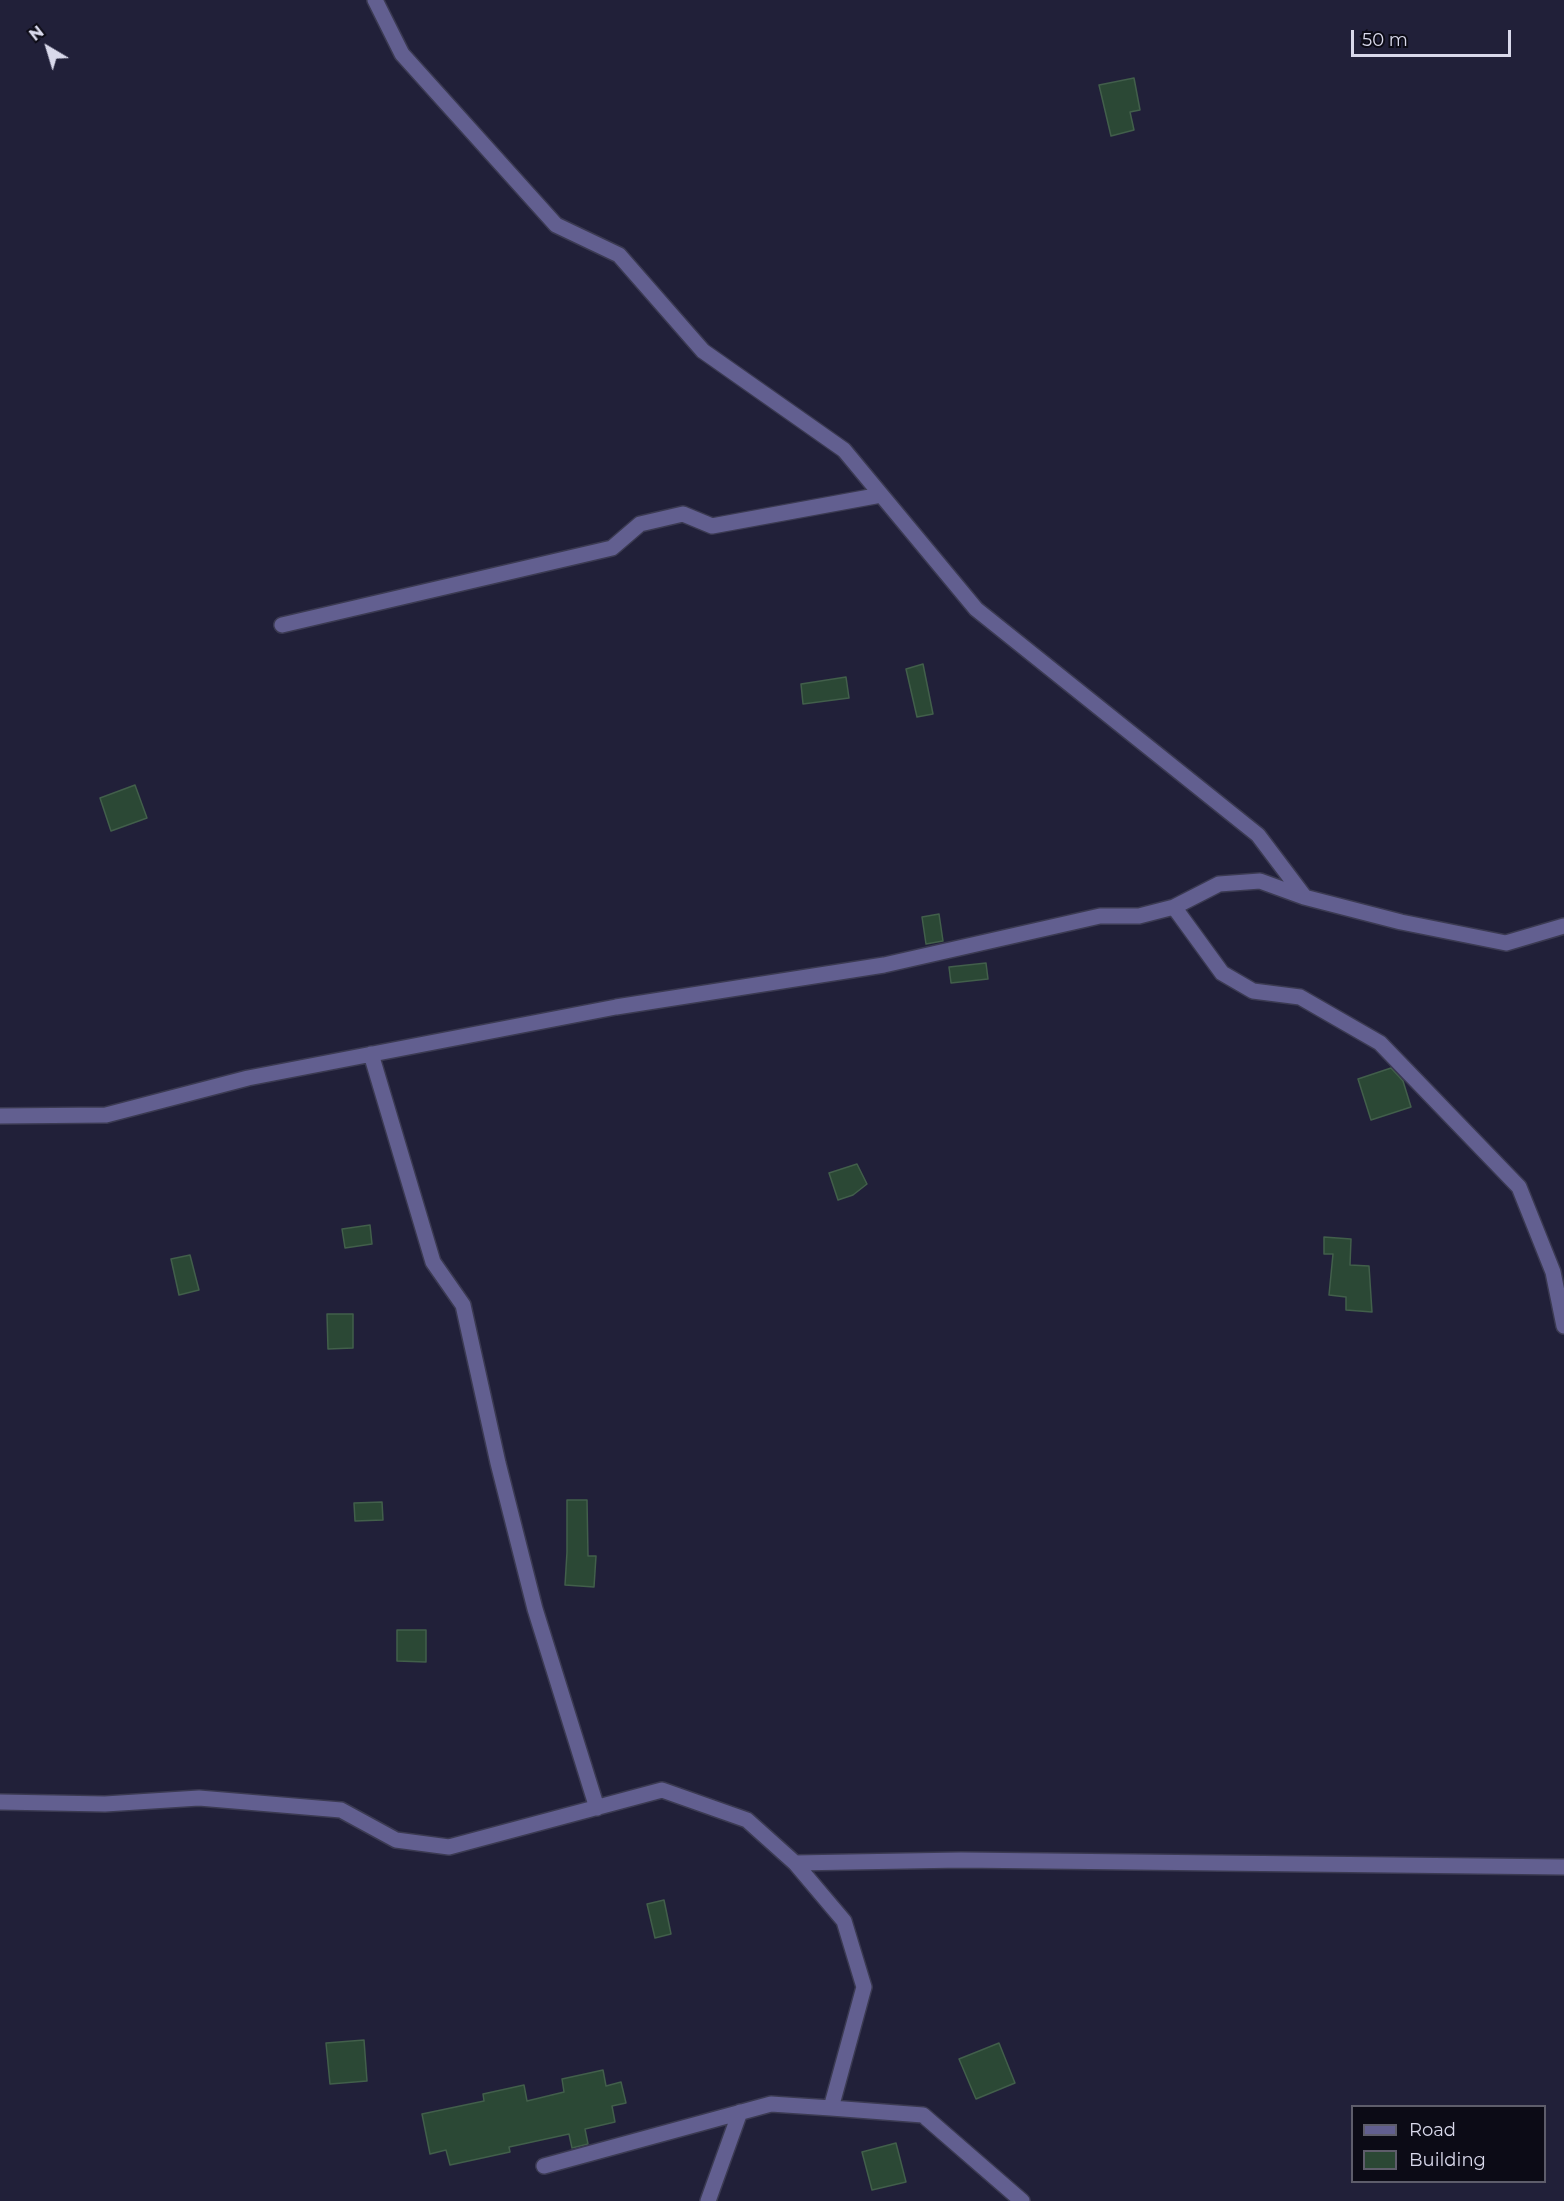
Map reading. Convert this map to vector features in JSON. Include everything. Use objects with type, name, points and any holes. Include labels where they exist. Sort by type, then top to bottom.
[{"type":"street","points":[[375,0],[402,54],[556,225],[619,255],[704,351],[844,450],[976,609],[1258,835],[1304,897]]},
{"type":"street","points":[[282,625],[612,549],[640,524],[683,514],[712,526],[881,495]]},
{"type":"street","points":[[0,1116],[106,1115],[248,1077],[616,1007],[884,965],[1100,916],[1139,916],[1174,907],[1219,884],[1260,881],[1304,897],[1401,922],[1506,943],[1564,926]]},
{"type":"street","points":[[1174,907],[1222,973],[1252,991],[1300,997],[1380,1043],[1519,1187],[1553,1272],[1564,1326]]},
{"type":"street","points":[[371,1054],[433,1262],[463,1305],[498,1463],[535,1609],[597,1808]]},
{"type":"street","points":[[0,1802],[105,1804],[199,1798],[342,1810],[396,1840],[449,1847],[662,1790],[747,1820],[795,1863],[844,1921],[864,1986],[831,2108]]},
{"type":"street","points":[[795,1863],[961,1860],[1564,1867]]},
{"type":"street","points":[[544,2166],[771,2104],[831,2108],[923,2115],[1022,2201]]},
{"type":"street","points":[[708,2201],[740,2112]]},
{"type":"building","points":[[1134,78],[1140,110],[1130,112],[1134,130],[1111,136],[1099,85]]},
{"type":"building","points":[[923,664],[933,714],[917,717],[906,669]]},
{"type":"building","points":[[846,677],[849,698],[803,704],[801,684]]},
{"type":"building","points":[[135,785],[147,818],[111,831],[100,798]]},
{"type":"building","points":[[939,914],[943,941],[926,944],[922,917]]},
{"type":"building","points":[[986,963],[988,979],[951,983],[949,967]]},
{"type":"building","points":[[1391,1068],[1403,1081],[1411,1107],[1371,1120],[1358,1079]]},
{"type":"building","points":[[857,1164],[867,1184],[853,1195],[838,1200],[829,1173]]},
{"type":"building","points":[[370,1225],[372,1244],[345,1248],[342,1229]]},
{"type":"building","points":[[1324,1237],[1351,1239],[1350,1265],[1369,1266],[1372,1312],[1346,1310],[1346,1297],[1329,1295],[1333,1254],[1324,1254]]},
{"type":"building","points":[[190,1255],[199,1290],[179,1295],[171,1259]]},
{"type":"building","points":[[327,1314],[353,1314],[353,1348],[328,1349]]},
{"type":"building","points":[[567,1500],[587,1500],[588,1556],[596,1556],[594,1587],[565,1585]]},
{"type":"building","points":[[382,1502],[383,1520],[355,1521],[354,1503]]},
{"type":"building","points":[[397,1630],[426,1630],[426,1662],[397,1661]]},
{"type":"building","points":[[664,1900],[671,1934],[655,1938],[647,1904]]},
{"type":"building","points":[[364,2040],[367,2081],[330,2084],[326,2043]]},
{"type":"building","points":[[999,2043],[1015,2083],[976,2099],[959,2059]]},
{"type":"building","points":[[603,2070],[606,2086],[621,2082],[626,2103],[612,2106],[615,2122],[585,2129],[588,2144],[572,2148],[569,2134],[509,2147],[510,2152],[450,2165],[446,2150],[430,2154],[422,2114],[484,2101],[483,2094],[524,2085],[527,2101],[564,2092],[562,2079]]},
{"type":"building","points":[[896,2143],[906,2182],[872,2190],[862,2152]]}]
